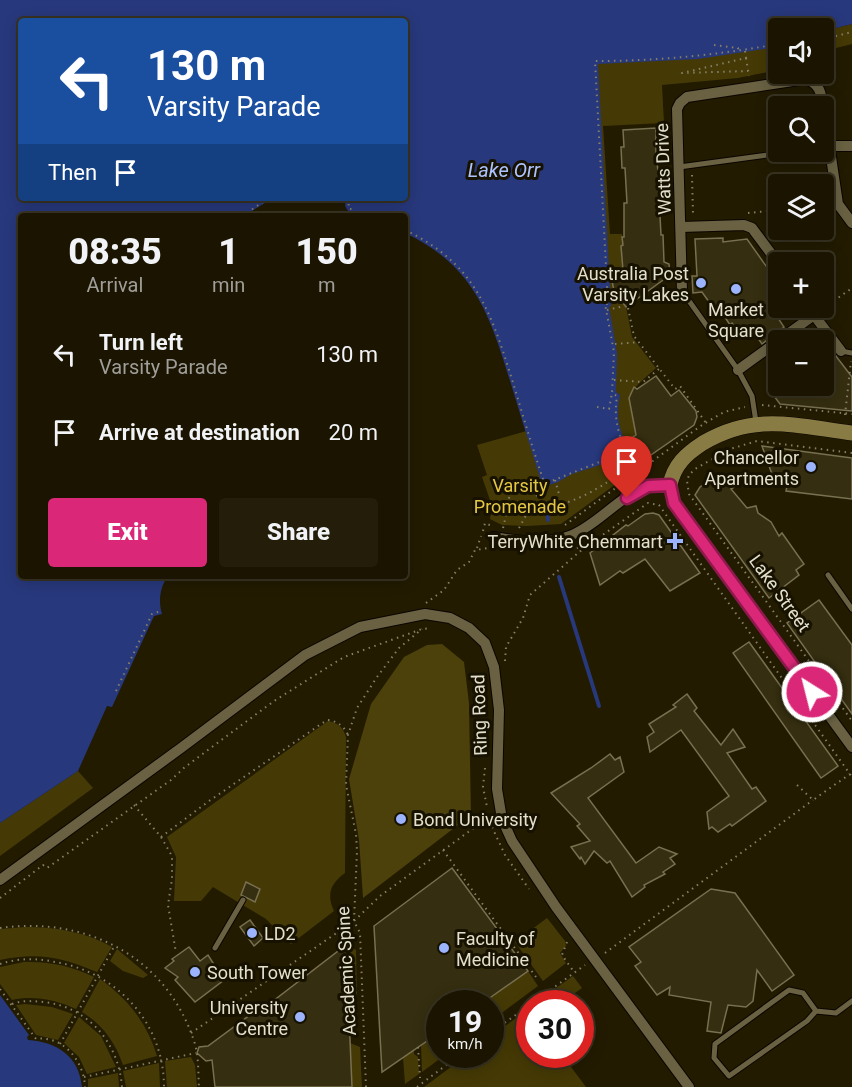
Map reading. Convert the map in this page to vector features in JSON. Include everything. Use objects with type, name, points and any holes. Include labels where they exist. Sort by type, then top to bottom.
[{"type":"street","name":"Watts Drive","points":[[682,291],[677,110],[680,103],[687,97],[806,80],[814,82],[821,96]]},
{"type":"street","points":[[834,146],[852,146]]},
{"type":"street","name":"Watts Drive","points":[[829,162],[838,204],[852,223]]},
{"type":"street","points":[[681,227],[744,225],[752,228],[770,252]]},
{"type":"street","points":[[738,370],[803,318]]},
{"type":"street","points":[[818,318],[848,353]]},
{"type":"street","points":[[493,537],[531,541],[570,537],[585,529],[640,489],[654,485],[670,485],[675,468],[692,450],[720,433],[756,423],[847,433]]},
{"type":"street","name":"Lake Street","points":[[670,485],[674,503],[852,747]]},
{"type":"street","name":"Ring Road","points":[[0,880],[305,655],[360,627],[423,615],[450,618],[469,628],[485,643],[494,667],[499,710],[497,789],[502,819],[520,855],[689,1087]]},
{"type":"lane","points":[[678,167],[768,155]]},
{"type":"lane","points":[[682,291],[738,370],[752,396],[756,423]]},
{"type":"lane","points":[[828,574],[852,609]]},
{"type":"lane","points":[[215,948],[243,900]]},
{"type":"lane","points":[[816,1011],[807,1022],[729,1076],[714,1058],[715,1044],[789,990],[803,993],[816,1011],[836,1013],[852,1001]]},
{"type":"path","points":[[834,36],[852,32]]},
{"type":"path","points":[[714,45],[738,48],[738,51]]},
{"type":"path","points":[[597,406],[609,409],[614,380],[614,344],[605,304],[608,304],[595,62],[665,60],[768,46]]},
{"type":"path","points":[[744,50],[749,76]]},
{"type":"path","points":[[746,58],[682,74],[748,71]]},
{"type":"path","points":[[692,165],[693,219]]},
{"type":"path","points":[[246,213],[264,201]]},
{"type":"path","points":[[348,201],[349,209],[357,213]]},
{"type":"path","points":[[747,213],[768,211]]},
{"type":"path","points":[[408,231],[422,238],[447,256],[465,274],[481,296],[494,323],[544,480],[535,504],[519,530]]},
{"type":"path","points":[[834,298],[852,288]]},
{"type":"path","points":[[606,309],[626,307],[634,336],[675,389],[680,386],[706,423]]},
{"type":"path","points":[[614,344],[639,342]]},
{"type":"path","points":[[847,433],[848,353]]},
{"type":"path","points":[[614,380],[643,382],[660,369]]},
{"type":"path","points":[[612,393],[618,396],[615,422],[624,447]]},
{"type":"path","name":"Lake Street","points":[[852,453],[757,441],[730,449],[707,462],[695,469],[687,481],[689,494],[852,721]]},
{"type":"path","points":[[503,529],[506,505],[513,490],[523,483],[555,480],[602,461],[631,443],[632,445]]},
{"type":"path","points":[[632,445],[652,473]]},
{"type":"path","points":[[632,445],[613,464],[615,466],[637,452]]},
{"type":"path","points":[[615,477],[637,452]]},
{"type":"path","points":[[535,504],[549,508],[558,505],[598,488],[632,466],[644,462]]},
{"type":"path","points":[[555,480],[559,494]]},
{"type":"path","points":[[494,667],[504,664],[506,646],[523,618],[530,595],[587,546],[648,503],[654,503],[658,505],[851,776],[813,800],[595,960],[549,990]]},
{"type":"path","points":[[566,550],[587,546]]},
{"type":"path","points":[[0,898],[44,865],[47,868],[171,780],[185,767],[301,683],[344,657],[422,629],[427,601],[444,590],[457,570],[469,562],[475,550],[496,549]]},
{"type":"path","points":[[116,691],[152,614],[161,611]]},
{"type":"path","name":"Academic Spine","points":[[366,1087],[360,933],[354,921],[356,834],[346,785],[348,735],[357,708],[377,677],[399,648],[422,629]]},
{"type":"path","points":[[161,837],[327,720],[335,721],[344,727],[348,735]]},
{"type":"path","points":[[797,785],[813,800]]},
{"type":"path","points":[[134,805],[161,837],[172,856],[172,879],[168,905],[176,953]]},
{"type":"path","points":[[191,1033],[354,921],[380,896],[489,817]]},
{"type":"path","points":[[443,850],[536,977]]},
{"type":"path","points":[[0,928],[57,927],[83,932],[115,945],[145,967],[165,987],[191,1033],[197,1053],[199,1087]]},
{"type":"path","points":[[60,1044],[115,945]]},
{"type":"path","points":[[0,964],[20,960],[46,960],[80,968],[120,990],[148,1023],[161,1060],[164,1087]]},
{"type":"path","points":[[570,967],[574,972]]},
{"type":"path","points":[[0,989],[36,1039],[52,1040],[76,1058],[84,1077],[85,1087]]},
{"type":"path","points":[[12,1004],[22,1001],[49,1003],[78,1013],[95,1026],[114,1051],[120,1069],[122,1087]]},
{"type":"path","points":[[418,1047],[420,1078]]},
{"type":"path","points":[[84,1077],[197,1053]]},
{"type":"path","points":[[418,1087],[443,1068]]},
{"type":"green space","points":[[852,24],[852,44],[834,48],[834,28]]},
{"type":"green space","name":"Varsity Promenade","points":[[768,42],[768,72],[738,78],[662,85],[664,123],[603,126],[610,234],[622,234],[623,245],[621,246],[623,270],[614,277],[612,289],[626,307],[632,337],[656,368],[633,391],[630,403],[636,435],[633,437],[649,460],[561,524],[502,525],[490,519],[492,506],[482,477],[487,475],[477,445],[530,430],[614,434],[590,57]]},
{"type":"green space","points":[[328,721],[340,726],[346,737],[345,873],[331,889],[330,899],[334,911],[291,944],[266,919],[213,887],[201,901],[174,901],[176,857],[167,837]]},
{"type":"green space","points":[[78,771],[93,788],[0,856],[0,823]]},
{"type":"green space","points":[[547,918],[565,941],[566,946],[560,953],[566,963],[543,981],[515,942]]},
{"type":"green space","points":[[26,927],[70,931],[112,947],[97,972],[49,957],[26,956],[0,960],[0,929]]},
{"type":"green space","points":[[346,945],[356,950],[357,995],[350,1002],[348,999]]},
{"type":"green space","points":[[117,949],[148,975],[143,978],[123,971],[110,961]]},
{"type":"green space","points":[[24,962],[60,965],[94,977],[76,1009],[45,999],[12,1000],[0,984],[0,967]]},
{"type":"green space","points":[[528,971],[538,986],[533,990],[516,990],[516,1002],[504,1011],[504,990],[501,990]]},
{"type":"green space","points":[[573,976],[582,988],[579,990],[553,990]]},
{"type":"green space","points":[[100,979],[128,1003],[142,1022],[157,1056],[123,1065],[107,1035],[82,1012]]},
{"type":"green space","points":[[16,1005],[52,1007],[73,1014],[58,1040],[36,1035]]},
{"type":"green space","points":[[79,1017],[101,1036],[116,1067],[87,1074],[79,1057],[64,1043]]},
{"type":"green space","points":[[516,1018],[516,1068],[572,1068],[586,1087],[424,1087],[450,1068],[504,1068],[504,1027]]},
{"type":"green space","points":[[426,1041],[427,1068],[422,1072],[421,1045]]},
{"type":"green space","points":[[350,1043],[360,1047],[362,1087],[352,1087]]},
{"type":"green space","points":[[414,1050],[414,1054],[418,1057],[419,1074],[405,1084],[403,1057]]},
{"type":"green space","points":[[191,1057],[195,1065],[197,1087],[167,1087],[165,1061]]},
{"type":"green space","points":[[159,1063],[160,1087],[126,1087],[123,1071]]},
{"type":"green space","points":[[118,1073],[119,1087],[88,1087],[88,1079]]},
{"type":"shaded area","points":[[442,644],[464,662],[469,703],[471,815],[363,898],[359,840],[349,779],[371,704],[404,657],[427,645]]},
{"type":"water","name":"Lake Orr","points":[[0,0],[852,0],[852,24],[834,28],[834,18],[768,18],[768,48],[698,59],[598,64],[611,306],[609,307],[617,353],[616,392],[620,395],[619,422],[622,435],[629,448],[600,465],[572,474],[549,485],[541,481],[487,315],[464,277],[429,246],[408,235],[408,213],[349,213],[345,206],[346,201],[408,201],[408,18],[18,18],[18,201],[268,201],[249,213],[18,213],[18,579],[166,579],[160,594],[162,614],[154,616],[112,707],[107,706],[78,771],[0,823]]},
{"type":"water","points":[[0,995],[29,1035],[28,1040],[48,1044],[71,1059],[80,1076],[82,1087],[0,1087]]},
{"type":"building","points":[[656,128],[661,235],[663,235],[664,262],[669,264],[670,275],[626,307],[614,291],[612,281],[617,273],[623,270],[621,246],[623,245],[622,237],[624,237],[624,203],[627,203],[625,168],[622,168],[623,130]]},
{"type":"building","name":"Market Square","points":[[723,238],[723,242],[747,239],[768,269],[768,318],[778,318],[784,327],[780,330],[768,330],[768,339],[762,344],[755,334],[740,332],[732,323],[730,325],[723,314],[719,316],[702,292],[693,293],[692,276],[697,276],[695,239]]},
{"type":"building","points":[[834,354],[852,377],[852,411],[780,404],[774,396],[834,396]]},
{"type":"building","points":[[656,376],[671,396],[679,390],[696,411],[697,417],[694,425],[648,457],[633,437],[636,435],[629,398],[634,387],[637,389]]},
{"type":"building","name":"Chancellor Apartments","points":[[762,446],[852,458],[852,499],[786,491],[787,486],[782,485],[783,479],[773,477]]},
{"type":"building","points":[[713,478],[729,479],[739,484],[731,489],[747,508],[756,506],[758,513],[771,522],[779,536],[782,533],[804,564],[796,570],[799,575],[769,598],[695,495],[700,487]]},
{"type":"building","points":[[645,514],[659,515],[700,573],[670,591],[645,559],[623,573],[620,571],[600,585],[590,553],[626,525],[628,526]]},
{"type":"building","points":[[819,600],[852,645],[852,714],[787,623]]},
{"type":"building","points":[[749,642],[838,766],[821,778],[733,653]]},
{"type":"building","points":[[687,694],[697,708],[694,711],[721,745],[733,729],[745,747],[727,753],[752,789],[756,787],[766,801],[732,826],[730,824],[718,832],[712,827],[709,829],[707,812],[729,796],[681,730],[650,752],[647,737],[654,732],[649,724],[676,707],[673,705]]},
{"type":"building","points":[[610,754],[615,760],[620,757],[624,772],[588,798],[636,863],[659,847],[677,854],[670,858],[675,864],[663,872],[665,874],[644,885],[645,887],[632,897],[610,861],[607,863],[594,851],[585,864],[581,857],[580,859],[571,847],[590,841],[577,826],[580,824],[551,793]]},
{"type":"building","name":"Faculty of Medicine","points":[[452,868],[528,971],[501,990],[426,990],[426,1042],[382,1072],[374,926]]},
{"type":"building","points":[[246,882],[260,889],[255,902],[241,895]]},
{"type":"building","points":[[711,889],[735,893],[794,975],[772,991],[757,970],[753,1001],[746,1007],[728,1005],[721,1033],[707,1031],[711,1002],[669,995],[670,987],[657,995],[635,966],[641,962],[629,947]]},
{"type":"building","name":"LD2","points":[[250,920],[263,938],[254,946],[240,927]]},
{"type":"building","name":"University Centre","points":[[346,945],[352,1087],[215,1087],[212,1060],[206,1061],[197,1053],[199,1047],[208,1046],[258,1009],[260,1011]]},
{"type":"building","name":"South Tower","points":[[189,947],[200,961],[208,955],[224,980],[195,1002],[175,980],[178,977],[165,968],[174,961],[172,959]]},
{"type":"waterway","points":[[547,510],[548,520]]},
{"type":"waterway","points":[[559,577],[599,706]]},
{"type":"place","name":"Australia Post Varsity Lakes","points":[[701,283]]},
{"type":"place","name":"Market Square","points":[[736,289]]},
{"type":"place","name":"Chancellor Apartments","points":[[811,467]]},
{"type":"place","name":"TerryWhite Chemmart","points":[[675,541]]},
{"type":"place","name":"Bond University","points":[[401,819]]},
{"type":"place","name":"LD2","points":[[252,933]]},
{"type":"place","name":"Faculty of Medicine","points":[[444,948]]},
{"type":"place","name":"South Tower","points":[[195,972]]},
{"type":"place","name":"University Centre","points":[[300,1017]]},
{"type":"route","points":[[627,498],[648,486],[670,485],[674,503],[812,692]]}]
